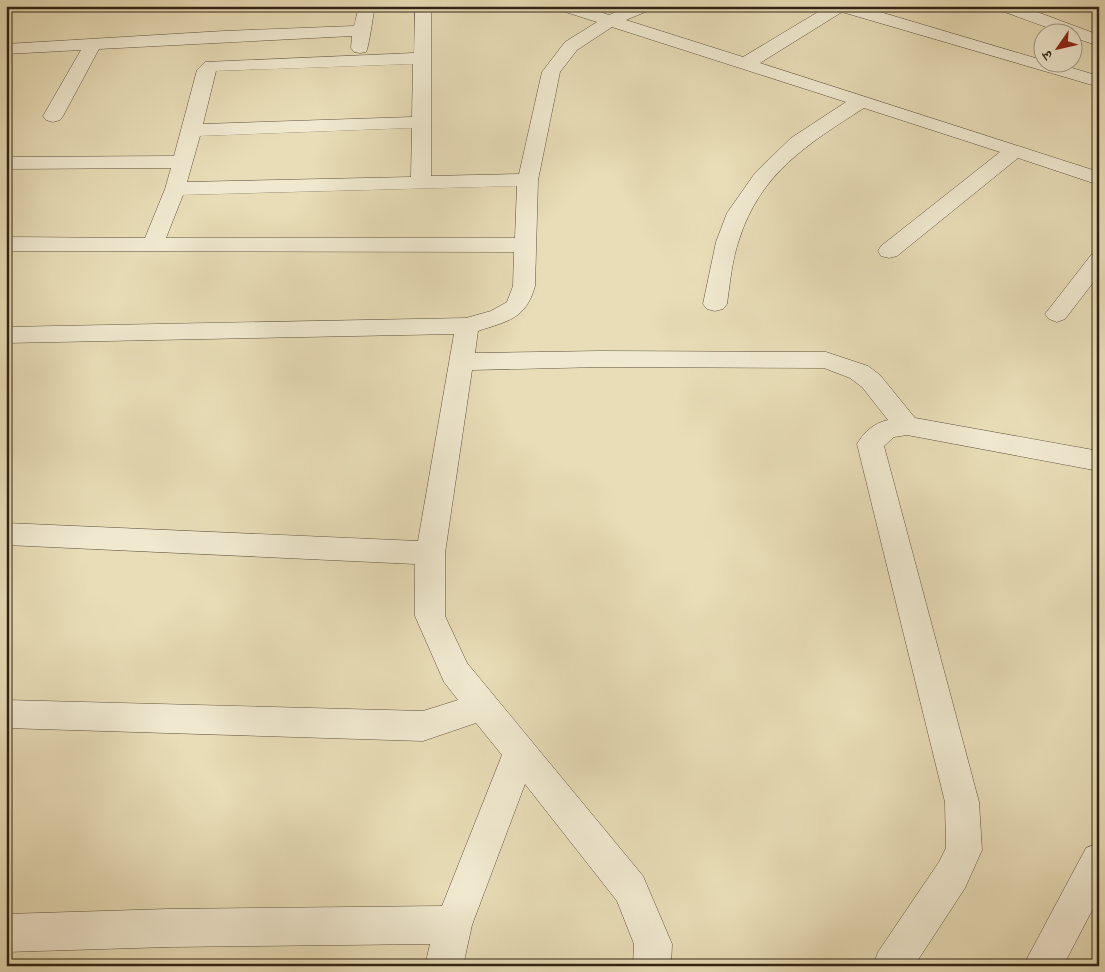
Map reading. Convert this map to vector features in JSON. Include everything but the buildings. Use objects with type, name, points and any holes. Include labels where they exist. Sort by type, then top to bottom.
[{"type":"street","points":[[359,60],[361,31],[367,6]]},
{"type":"street","points":[[421,182],[423,6]]},
{"type":"street","points":[[6,335],[467,326],[514,309],[520,300],[524,286],[528,180],[551,72],[571,46],[609,21],[644,6]]},
{"type":"street","points":[[745,64],[840,6],[1099,82]]},
{"type":"street","points":[[1005,6],[1099,42]]},
{"type":"street","points":[[580,8],[609,21],[1015,150],[1099,179]]},
{"type":"street","points":[[6,49],[224,36],[361,31]]},
{"type":"street","points":[[53,116],[92,45]]},
{"type":"street","points":[[153,244],[175,189],[192,130],[206,70],[211,66],[421,58]]},
{"type":"street","points":[[715,304],[728,242],[738,214],[762,178],[798,142],[861,101]]},
{"type":"street","points":[[192,130],[421,122]]},
{"type":"street","points":[[889,251],[1015,150]]},
{"type":"street","points":[[6,163],[183,162]]},
{"type":"street","points":[[175,189],[528,180]]},
{"type":"street","points":[[6,244],[525,245]]},
{"type":"street","points":[[1057,314],[1099,260]]},
{"type":"street","points":[[467,326],[430,553],[430,616],[455,672],[630,889],[653,944],[652,966]]},
{"type":"street","points":[[461,362],[601,359],[826,360],[860,372],[865,376],[907,426]]},
{"type":"street","points":[[892,966],[952,875],[964,850],[962,802],[870,444],[886,429],[907,426],[1099,462]]},
{"type":"street","points":[[6,534],[430,553]]},
{"type":"street","points":[[6,714],[423,726],[483,706]]},
{"type":"street","points":[[444,966],[453,925],[520,752]]},
{"type":"street","points":[[1042,966],[1099,860]]},
{"type":"street","points":[[6,933],[168,928],[453,925]]}]
